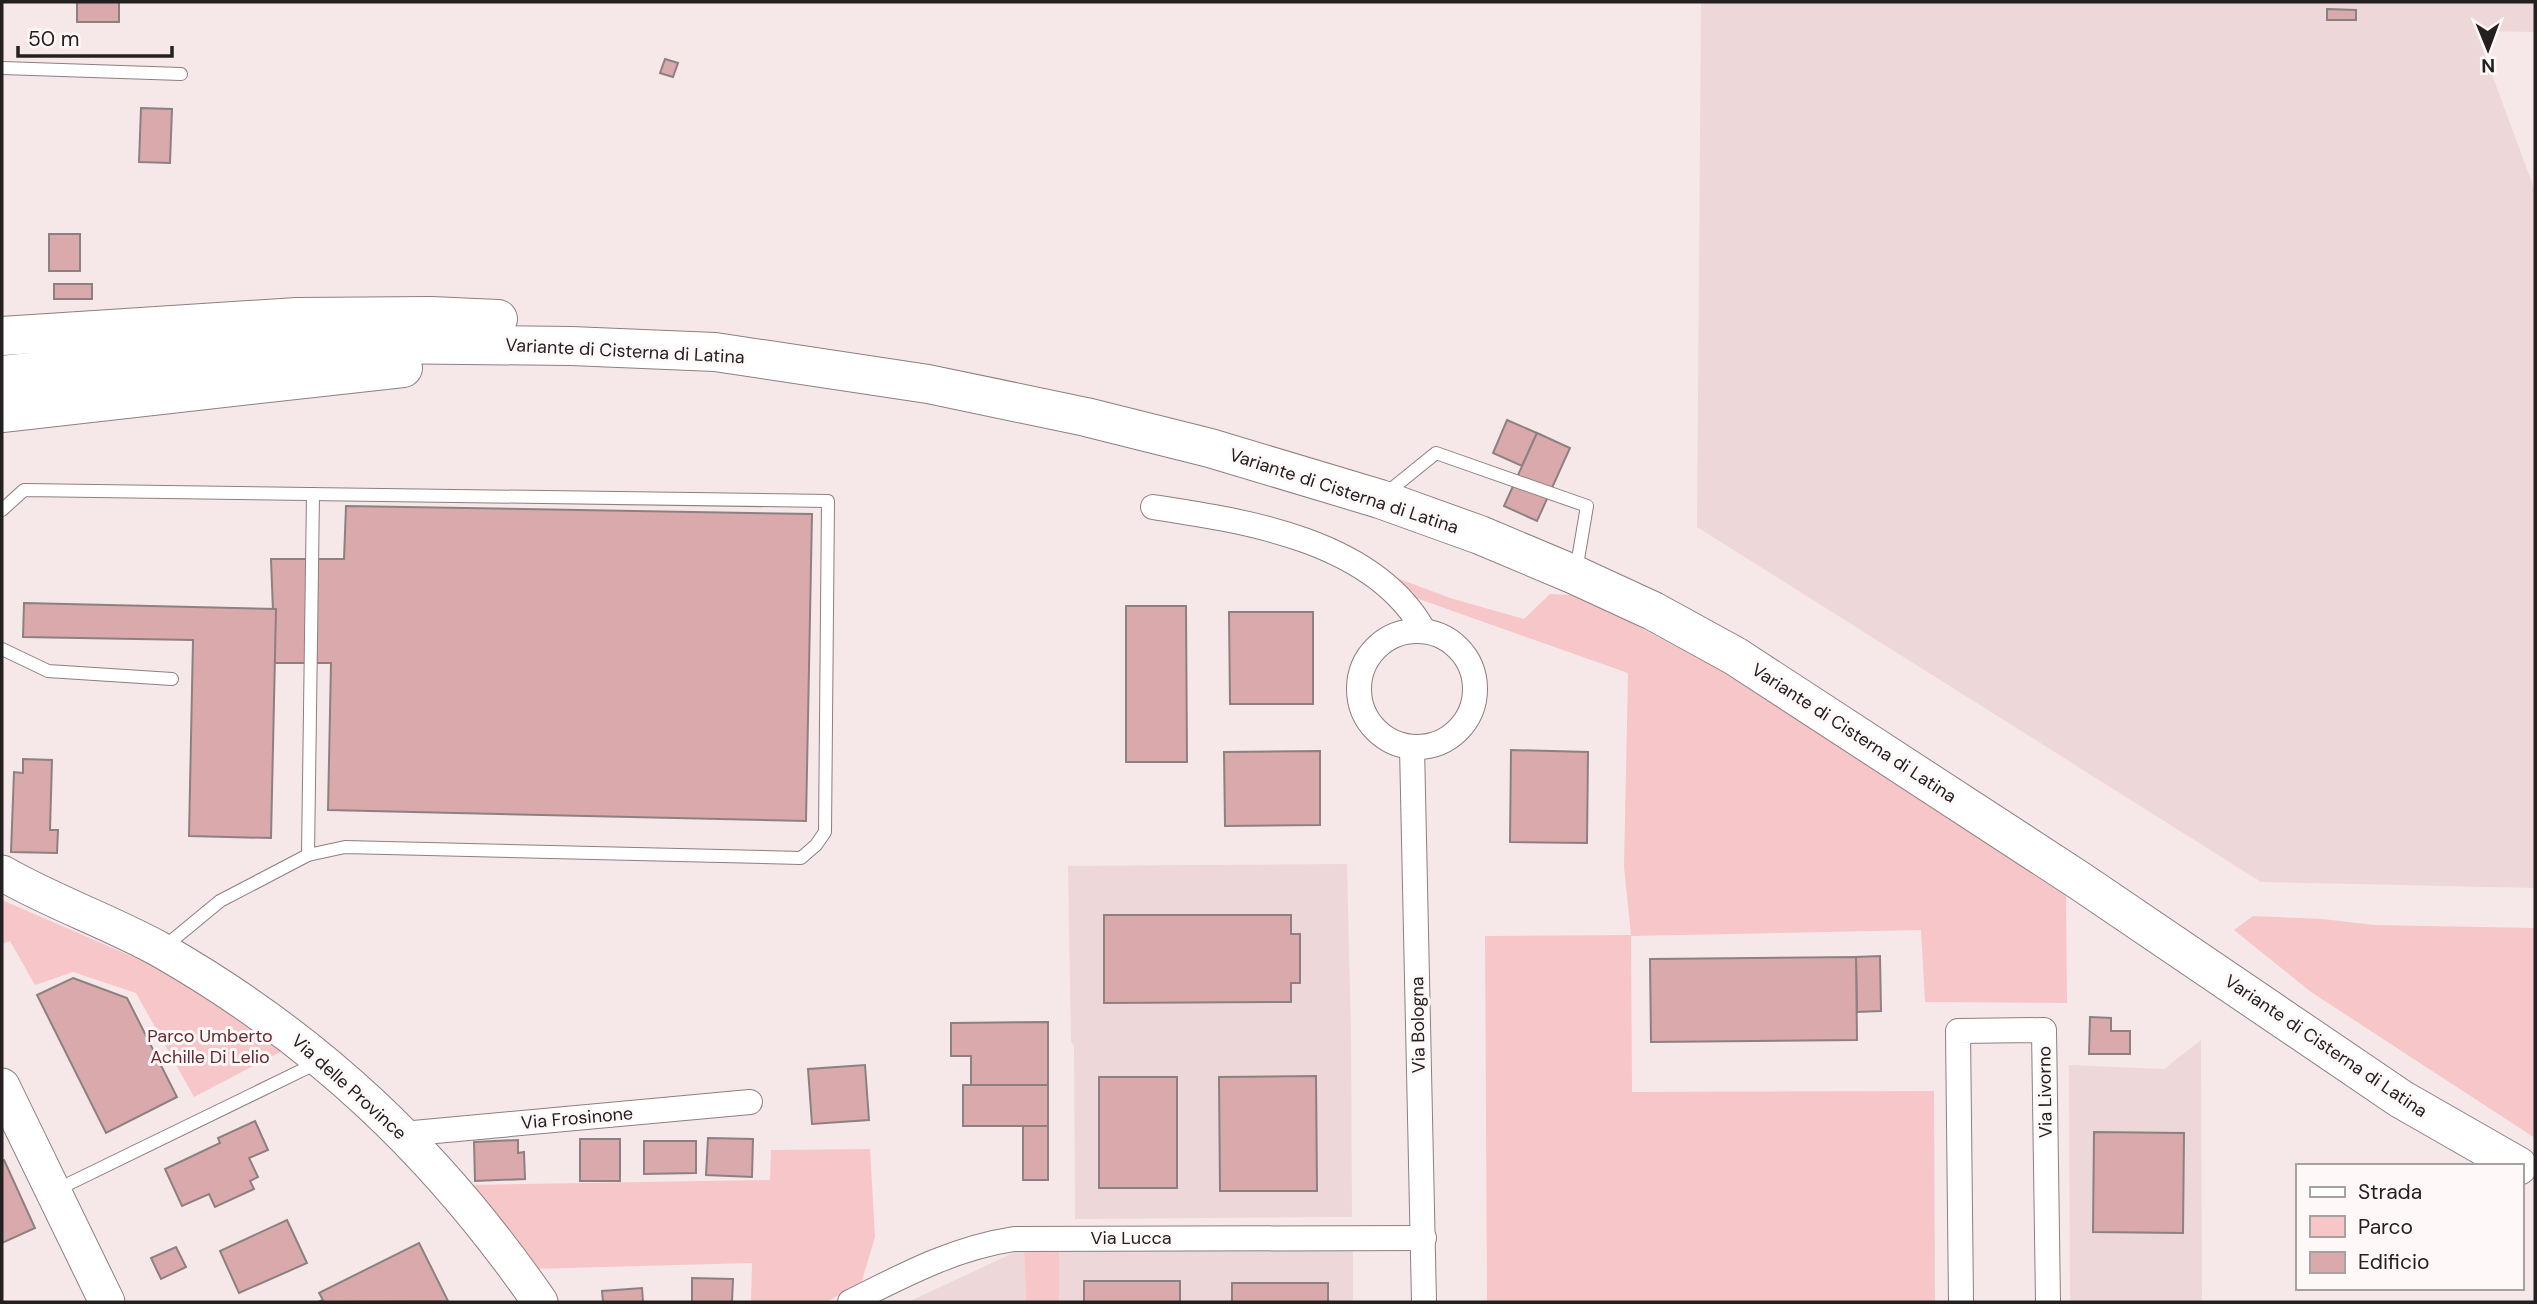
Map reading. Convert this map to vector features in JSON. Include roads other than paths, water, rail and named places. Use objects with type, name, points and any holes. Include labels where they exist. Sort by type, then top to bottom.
[{"type":"main road","points":[[2,336],[272,318],[431,316],[560,326],[715,352]]},
{"type":"main road","name":"Variante di Cisterna di Latina","points":[[2,375],[206,354],[327,346],[430,343],[715,352],[928,384],[1060,411],[1210,448],[1380,499],[1480,535],[1575,575],[1653,611],[1765,674],[2080,881],[2401,1099],[2515,1164]]},
{"type":"main road","points":[[2,413],[389,369],[504,360],[715,352]]},
{"type":"main road","name":"Via delle Province","points":[[2,873],[18,888],[108,923],[161,950],[266,1017],[323,1060],[403,1134],[476,1217],[540,1302]]},
{"type":"main road","points":[[2,1086],[13,1121],[53,1192],[107,1302]]},
{"type":"street","points":[[1153,508],[1232,519],[1335,553],[1390,588],[1405,602],[1424,631]]},
{"type":"street","points":[[1424,631],[1443,637],[1459,649],[1471,666],[1475,685],[1473,705],[1464,723],[1450,737],[1431,745],[1412,747],[1392,741],[1375,730],[1363,713],[1358,693],[1360,673],[1370,654],[1385,640],[1403,632],[1424,631]]},
{"type":"street","name":"Via Bologna","points":[[1412,747],[1424,1302]]},
{"type":"street","name":"Via Livorno","points":[[1961,1302],[1958,1031],[2044,1030],[2048,1302]]},
{"type":"street","name":"Via Frosinone","points":[[403,1134],[750,1102]]},
{"type":"street","name":"Via Lucca","points":[[850,1302],[941,1257],[977,1246],[1014,1240],[1424,1238]]},
{"type":"lane","points":[[2,68],[181,74]]},
{"type":"lane","points":[[1380,499],[1436,453],[1587,506],[1575,575]]},
{"type":"lane","points":[[2,510],[24,490],[828,501],[825,832],[816,845],[801,858],[345,847],[309,855],[220,901],[161,950]]},
{"type":"lane","points":[[309,855],[313,494]]},
{"type":"lane","points":[[2,649],[48,671],[172,679]]},
{"type":"lane","points":[[53,1192],[323,1060]]},
{"type":"park label","name":"Parco Umberto Achille Di Lelio","points":[[210,1046]]}]
